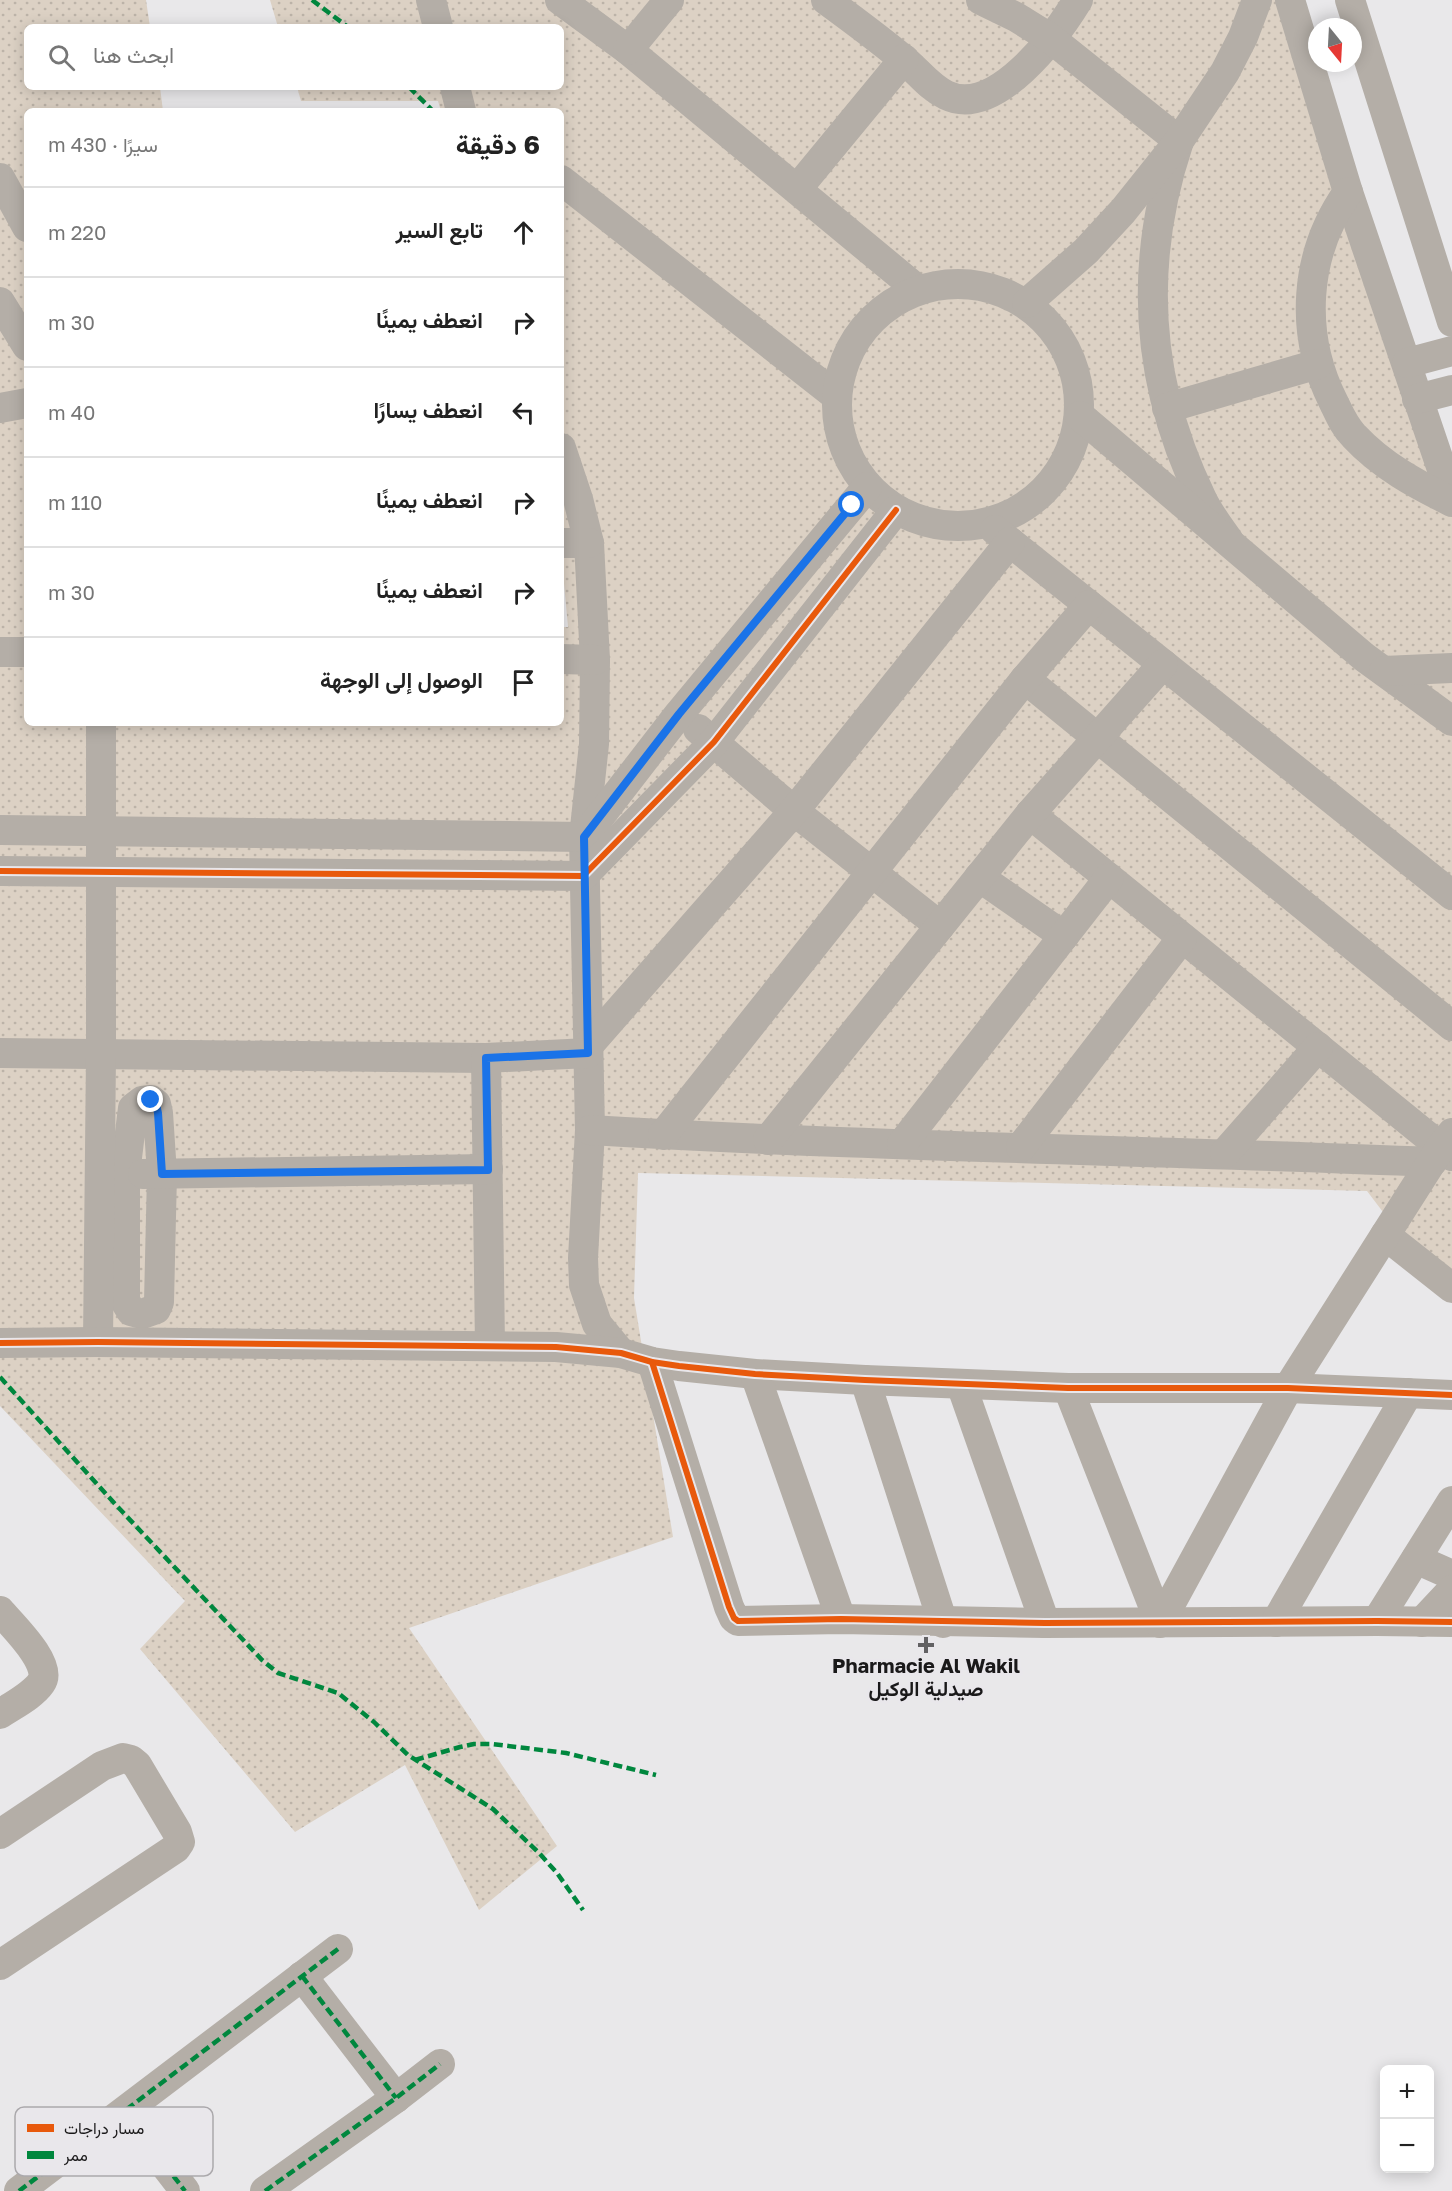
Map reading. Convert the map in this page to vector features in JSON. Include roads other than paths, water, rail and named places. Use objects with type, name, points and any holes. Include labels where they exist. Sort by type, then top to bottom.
[{"type":"street","points":[[431,0],[437,24]]},
{"type":"street","points":[[560,0],[628,50],[917,289]]},
{"type":"street","points":[[628,50],[669,0]]},
{"type":"street","points":[[981,0],[1016,17],[1050,38],[1179,141]]},
{"type":"street","points":[[844,5],[947,96],[977,98],[1004,86],[1019,74],[1078,0]]},
{"type":"street","points":[[1027,303],[1086,251],[1123,211],[1179,141],[1225,72],[1243,37],[1257,0]]},
{"type":"street","points":[[1290,0],[1348,192],[1452,501]]},
{"type":"street","points":[[1350,0],[1452,322]]},
{"type":"street","points":[[797,189],[904,59]]},
{"type":"street","points":[[1179,141],[1166,179],[1158,228],[1151,292],[1155,343],[1167,408],[1187,466],[1203,502],[1229,541]]},
{"type":"street","points":[[0,178],[24,222]]},
{"type":"street","points":[[564,182],[835,395]]},
{"type":"street","points":[[1348,192],[1334,212],[1315,264],[1310,302],[1312,333],[1318,364],[1327,389],[1352,434],[1397,474],[1452,501]]},
{"type":"street","points":[[974,283],[1027,303],[1058,333],[1077,373],[1080,416],[1065,464],[1032,502],[987,524],[940,526],[896,510],[867,487],[841,445],[835,395],[848,350],[876,313],[917,289],[974,283]]},
{"type":"street","points":[[0,302],[24,341]]},
{"type":"street","points":[[1407,363],[1452,351]]},
{"type":"street","points":[[1167,408],[1318,364]]},
{"type":"street","points":[[1417,399],[1452,390]]},
{"type":"street","points":[[0,408],[24,404]]},
{"type":"street","points":[[1080,416],[1304,607],[1384,671],[1452,721]]},
{"type":"street","points":[[564,457],[578,499],[575,543],[595,660],[594,744],[584,837],[583,876],[590,1130],[583,1258],[584,1285],[597,1324],[621,1353]]},
{"type":"street","points":[[584,837],[679,714],[867,487]]},
{"type":"street","points":[[0,871],[583,876],[714,742],[896,510]]},
{"type":"street","points":[[987,524],[1452,895]]},
{"type":"street","points":[[0,1053],[486,1058],[588,1050],[794,811],[1010,542]]},
{"type":"street","points":[[663,1135],[871,871],[1089,604]]},
{"type":"street","points":[[0,652],[24,652]]},
{"type":"street","points":[[564,660],[595,660]]},
{"type":"street","points":[[768,1140],[1030,814],[1162,664]]},
{"type":"street","points":[[1384,671],[1452,668]]},
{"type":"street","points":[[1025,680],[1452,1026]]},
{"type":"street","points":[[679,714],[794,811],[940,926]]},
{"type":"street","points":[[98,1342],[112,1174],[133,1108],[142,1101],[151,1100],[156,1104],[162,1174],[159,1302],[156,1309],[142,1314],[131,1311],[125,1301],[112,1174],[101,1055],[101,726]]},
{"type":"street","points":[[1030,814],[1444,1150]]},
{"type":"street","points":[[0,830],[584,837]]},
{"type":"street","points":[[980,877],[1064,936]]},
{"type":"street","points":[[902,1144],[1109,878]]},
{"type":"street","points":[[1021,1147],[1182,938]]},
{"type":"street","points":[[1225,1153],[1318,1047]]},
{"type":"street","points":[[486,1058],[490,1346]]},
{"type":"street","points":[[590,1130],[768,1140],[1225,1153],[1444,1150]]},
{"type":"street","points":[[1160,1623],[1288,1388],[1385,1235],[1444,1150]]},
{"type":"street","points":[[112,1174],[488,1170]]},
{"type":"street","points":[[1385,1235],[1452,1288]]},
{"type":"street","points":[[0,1343],[556,1347],[621,1353],[652,1362],[755,1374],[865,1380],[1068,1388],[1288,1388],[1452,1395]]},
{"type":"street","points":[[652,1362],[729,1607],[734,1618],[743,1622],[841,1619],[943,1623],[1452,1622]]},
{"type":"street","points":[[755,1374],[841,1619]]},
{"type":"street","points":[[865,1380],[943,1623]]},
{"type":"street","points":[[961,1384],[1045,1623]]},
{"type":"street","points":[[1068,1388],[1160,1623]]},
{"type":"street","points":[[1276,1622],[1408,1393]]},
{"type":"street","points":[[1377,1621],[1452,1502]]},
{"type":"street","points":[[1416,1559],[1452,1575]]},
{"type":"street","points":[[1422,1622],[1452,1590]]},
{"type":"street","points":[[0,1611],[42,1664],[45,1674],[41,1684],[32,1692],[0,1714]]},
{"type":"street","points":[[0,1834],[102,1766],[123,1758],[137,1765],[177,1832],[180,1842],[176,1848],[0,1965]]},
{"type":"street","points":[[131,2107],[338,1948]]},
{"type":"street","points":[[302,1976],[396,2098]]},
{"type":"street","points":[[265,2191],[440,2064]]},
{"type":"street","points":[[19,2191],[39,2176]]},
{"type":"street","points":[[173,2176],[184,2191]]},
{"type":"place","name":"Pharmacie Al Wakil صيدلية الوكيل","points":[[926,1645]]}]
